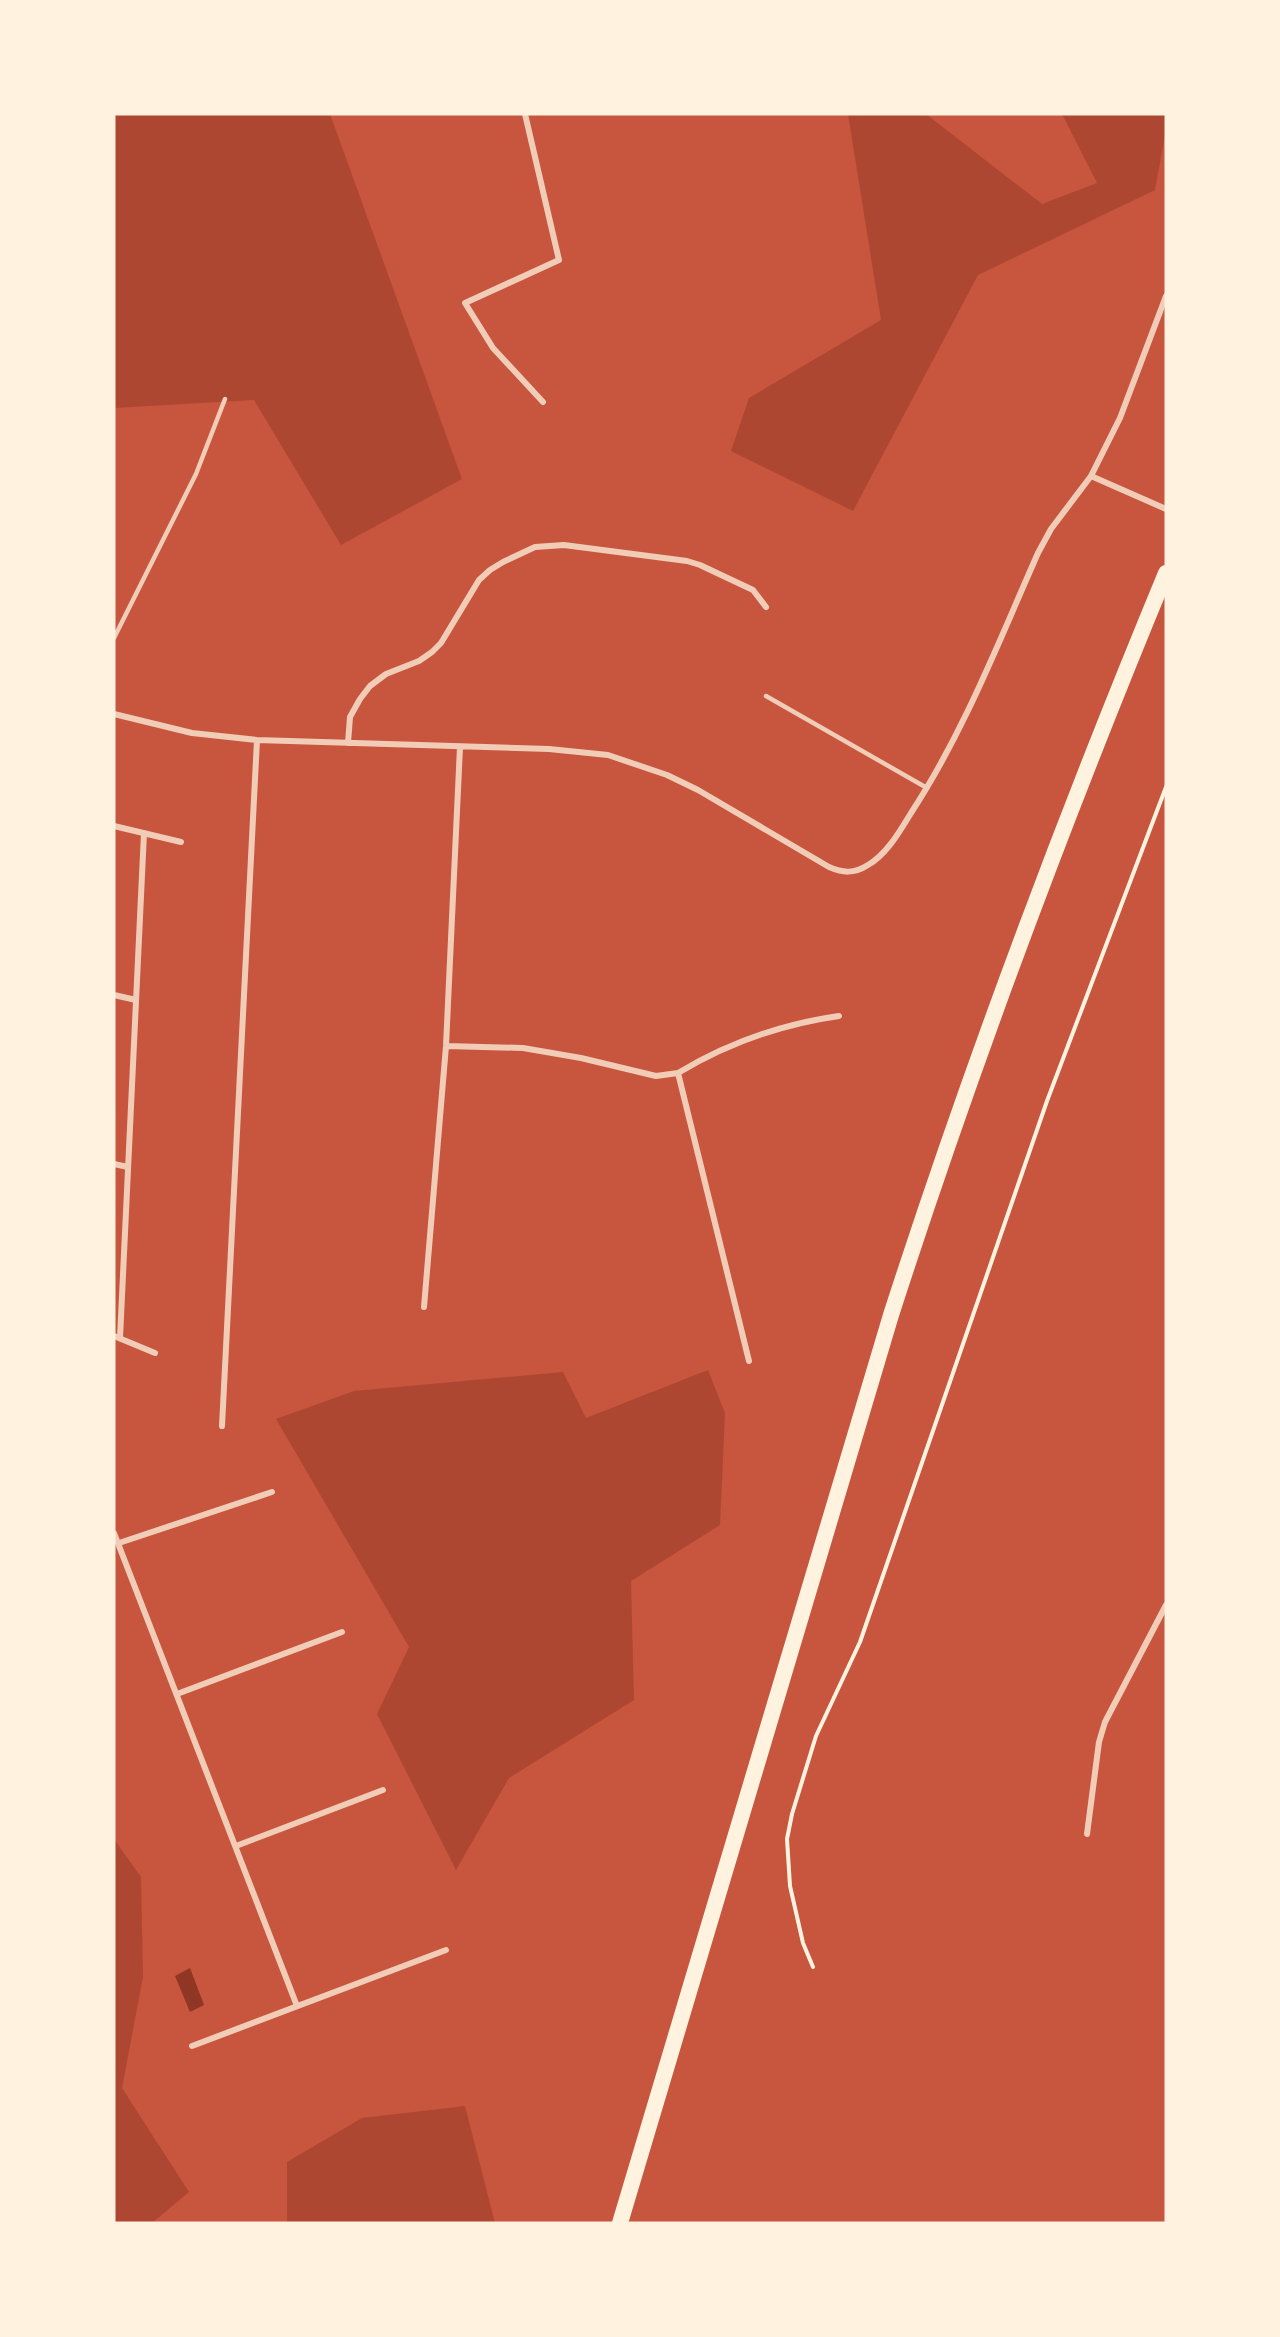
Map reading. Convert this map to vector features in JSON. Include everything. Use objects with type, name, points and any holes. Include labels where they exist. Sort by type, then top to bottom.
[{"type":"highway","points":[[620,2223],[891,1315],[934,1184],[1025,930],[1166,573]]},
{"type":"street","points":[[525,114],[559,260],[465,303],[493,348],[543,402]]},
{"type":"street","points":[[114,714],[192,733],[257,740],[577,751],[608,755],[637,764],[698,790],[829,867],[843,873],[852,872],[867,866],[878,858],[899,832],[927,788],[956,735],[1038,553],[1051,529],[1091,476],[1124,409],[1166,296]]},
{"type":"street","points":[[1091,476],[1166,509]]},
{"type":"street","points":[[348,743],[350,717],[370,686],[387,674],[419,661],[432,652],[441,643],[479,580],[490,570],[535,547],[564,545],[687,561],[753,590],[766,608]]},
{"type":"street","points":[[222,1426],[257,740]]},
{"type":"street","points":[[424,1307],[447,1046],[460,747]]},
{"type":"street","points":[[114,826],[181,842]]},
{"type":"street","points":[[144,833],[128,1167],[117,1337],[155,1353]]},
{"type":"street","points":[[114,995],[136,1000]]},
{"type":"street","points":[[447,1046],[523,1048],[581,1058],[657,1077],[678,1073],[704,1057],[780,1028],[839,1016]]},
{"type":"street","points":[[678,1073],[749,1361]]},
{"type":"street","points":[[114,1164],[128,1167]]},
{"type":"street","points":[[119,1543],[272,1492]]},
{"type":"street","points":[[114,1533],[297,2006]]},
{"type":"street","points":[[1087,1833],[1099,1742],[1104,1722],[1166,1605]]},
{"type":"street","points":[[177,1694],[342,1632]]},
{"type":"street","points":[[236,1846],[383,1790]]},
{"type":"street","points":[[192,2046],[446,1950]]},
{"type":"lane","points":[[114,638],[196,474],[225,399]]},
{"type":"lane","points":[[766,696],[927,788]]},
{"type":"path","points":[[813,1967],[804,1942],[790,1886],[787,1839],[792,1814],[816,1736],[860,1642],[1047,1101],[1166,787]]},
{"type":"shaded area","points":[[114,114],[330,114],[462,479],[341,545],[254,400],[114,408]]},
{"type":"shaded area","points":[[848,114],[926,114],[1042,204],[1097,183],[1062,114],[1166,114],[1166,130],[1155,190],[978,275],[853,511],[731,451],[749,398],[881,320]]},
{"type":"shaded area","points":[[708,1370],[725,1413],[720,1525],[631,1581],[634,1700],[509,1778],[456,1870],[377,1714],[409,1647],[276,1419],[354,1391],[563,1372],[586,1418]]},
{"type":"shaded area","points":[[114,1839],[141,1877],[143,1977],[122,2088],[189,2192],[152,2223],[114,2223]]},
{"type":"shaded area","points":[[190,1968],[204,2005],[190,2012],[175,1976]]},
{"type":"shaded area","points":[[465,2106],[495,2223],[287,2223],[287,2162],[362,2118]]}]
